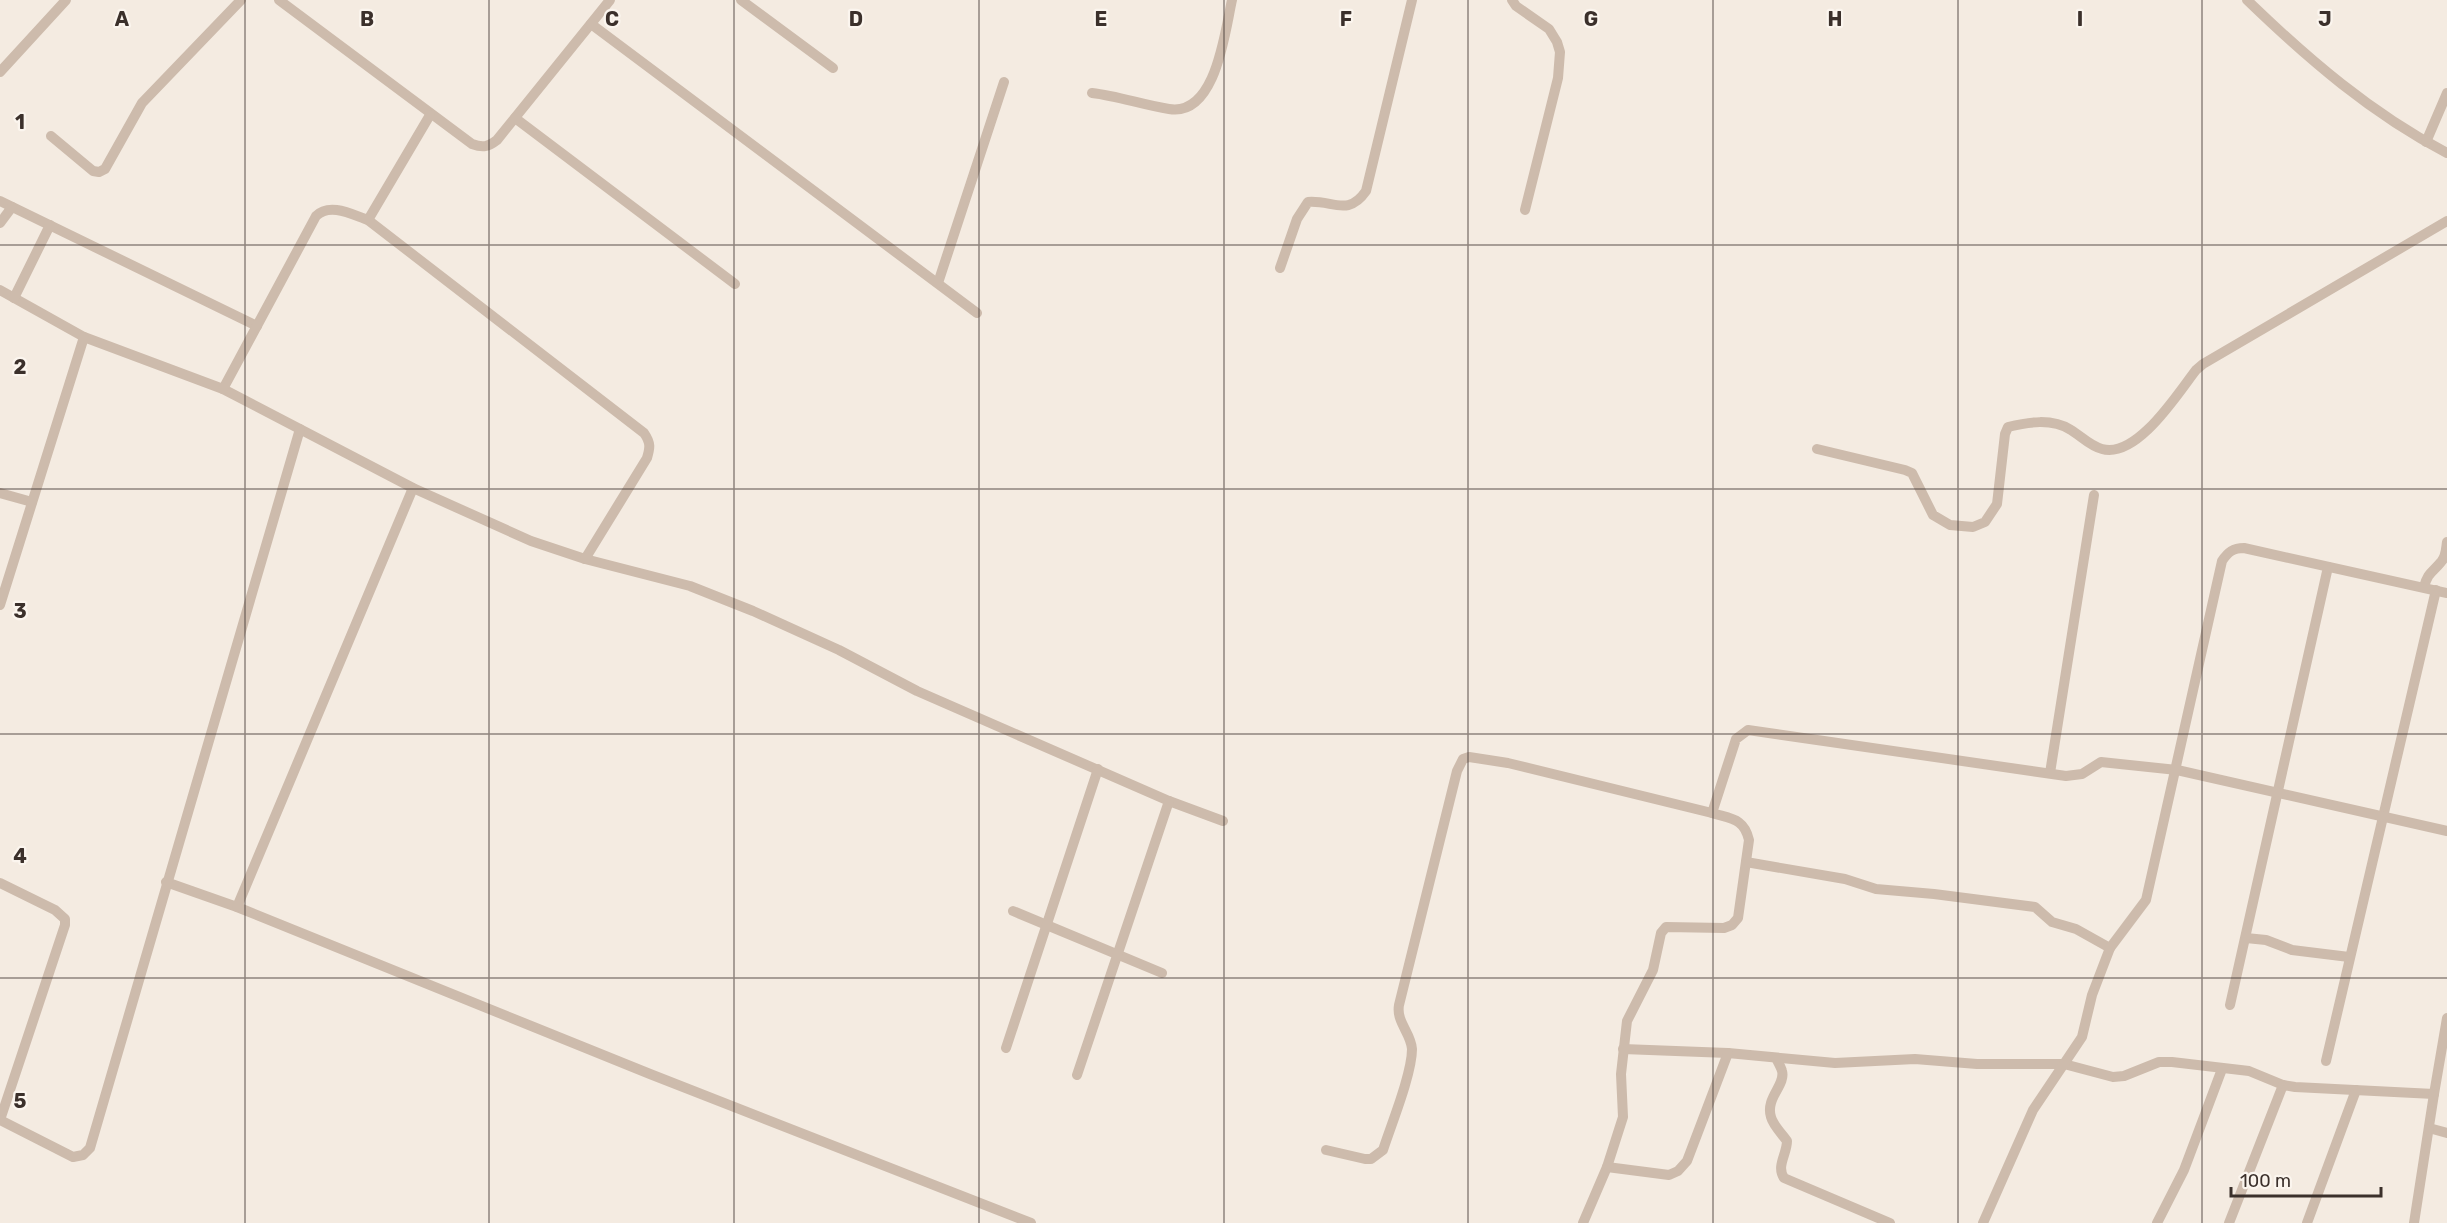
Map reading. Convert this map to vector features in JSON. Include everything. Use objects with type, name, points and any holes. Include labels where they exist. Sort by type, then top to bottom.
[{"type":"street","points":[[0,72],[66,0]]},
{"type":"street","points":[[51,136],[93,171],[99,172],[105,169],[142,103],[241,0]]},
{"type":"street","points":[[279,0],[430,115],[480,147],[490,145],[497,140],[610,0]]},
{"type":"street","points":[[741,0],[833,68]]},
{"type":"street","points":[[1092,93],[1124,98],[1171,110],[1185,108],[1205,91],[1214,74],[1232,0]]},
{"type":"street","points":[[1280,268],[1297,219],[1308,202],[1349,206],[1366,191],[1412,0]]},
{"type":"street","points":[[1512,0],[1525,13],[1549,29],[1560,52],[1558,78],[1525,210]]},
{"type":"street","points":[[2247,0],[2333,79],[2426,142],[2447,153]]},
{"type":"street","points":[[591,24],[977,313]]},
{"type":"street","points":[[938,283],[1004,82]]},
{"type":"street","points":[[2426,142],[2447,93]]},
{"type":"street","points":[[368,220],[430,115]]},
{"type":"street","points":[[515,118],[735,284]]},
{"type":"street","points":[[0,201],[257,326]]},
{"type":"street","points":[[0,223],[12,207]]},
{"type":"street","points":[[223,389],[316,216],[322,210],[338,210],[368,220],[644,433],[649,440],[650,448],[647,458],[585,559]]},
{"type":"street","points":[[1817,449],[1912,473],[1933,515],[1950,525],[1973,527],[1984,522],[1997,504],[2005,434],[2008,427],[2035,422],[2054,423],[2069,428],[2104,450],[2115,450],[2125,446],[2154,425],[2203,364],[2447,221]]},
{"type":"street","points":[[14,298],[50,225]]},
{"type":"street","points":[[0,290],[84,337],[223,389],[413,488],[531,541],[585,559],[690,586],[753,611],[839,650],[917,690],[1169,801],[1223,821]]},
{"type":"street","points":[[0,604],[84,337]]},
{"type":"street","points":[[0,883],[55,910],[65,919],[65,925],[0,1120],[73,1157],[87,1153],[300,429]]},
{"type":"street","points":[[237,907],[413,488]]},
{"type":"street","points":[[0,493],[32,502]]},
{"type":"street","points":[[2050,773],[2094,495]]},
{"type":"street","points":[[2424,587],[2430,572],[2441,563],[2447,542]]},
{"type":"street","points":[[1983,1223],[2033,1110],[2082,1037],[2092,995],[2110,948],[2146,900],[2226,555],[2236,548],[2244,548],[2447,593]]},
{"type":"street","points":[[2230,1005],[2328,567]]},
{"type":"street","points":[[2326,1061],[2436,590]]},
{"type":"street","points":[[1712,813],[1736,739],[1748,730],[2074,776],[2101,762],[2176,770],[2278,791],[2447,831]]},
{"type":"street","points":[[1326,1150],[1365,1159],[1371,1159],[1383,1150],[1411,1060],[1410,1039],[1399,1018],[1399,1005],[1457,771],[1463,759],[1469,757],[1508,764],[1712,813],[1740,822],[1749,840],[1738,918],[1732,925],[1724,928],[1666,927],[1663,929],[1653,970],[1627,1020],[1623,1050],[1623,1117],[1607,1167],[1583,1223]]},
{"type":"street","points":[[1006,1048],[1098,769]]},
{"type":"street","points":[[1077,1075],[1169,801]]},
{"type":"street","points":[[1746,862],[1845,879],[1876,889],[1934,894],[2035,908],[2052,922],[2076,929],[2110,948]]},
{"type":"street","points":[[166,882],[237,907],[650,1074],[1031,1223]]},
{"type":"street","points":[[1012,911],[1162,973]]},
{"type":"street","points":[[2246,938],[2266,940],[2292,950],[2349,957]]},
{"type":"street","points":[[2414,1223],[2447,1018]]},
{"type":"street","points":[[1623,1050],[1728,1053],[1835,1063],[1915,1059],[1977,1064],[2064,1064],[2113,1077],[2124,1076],[2159,1062],[2172,1062],[2248,1071],[2283,1084],[2434,1094]]},
{"type":"street","points":[[1607,1167],[1669,1175],[1678,1171],[1687,1161],[1728,1053]]},
{"type":"street","points":[[1776,1058],[1783,1072],[1782,1079],[1772,1097],[1771,1119],[1787,1141],[1780,1173],[1784,1178],[1890,1223]]},
{"type":"street","points":[[2157,1223],[2184,1170],[2222,1069]]},
{"type":"street","points":[[2229,1223],[2283,1084]]},
{"type":"street","points":[[2307,1223],[2356,1090]]},
{"type":"street","points":[[2429,1128],[2447,1133]]}]
